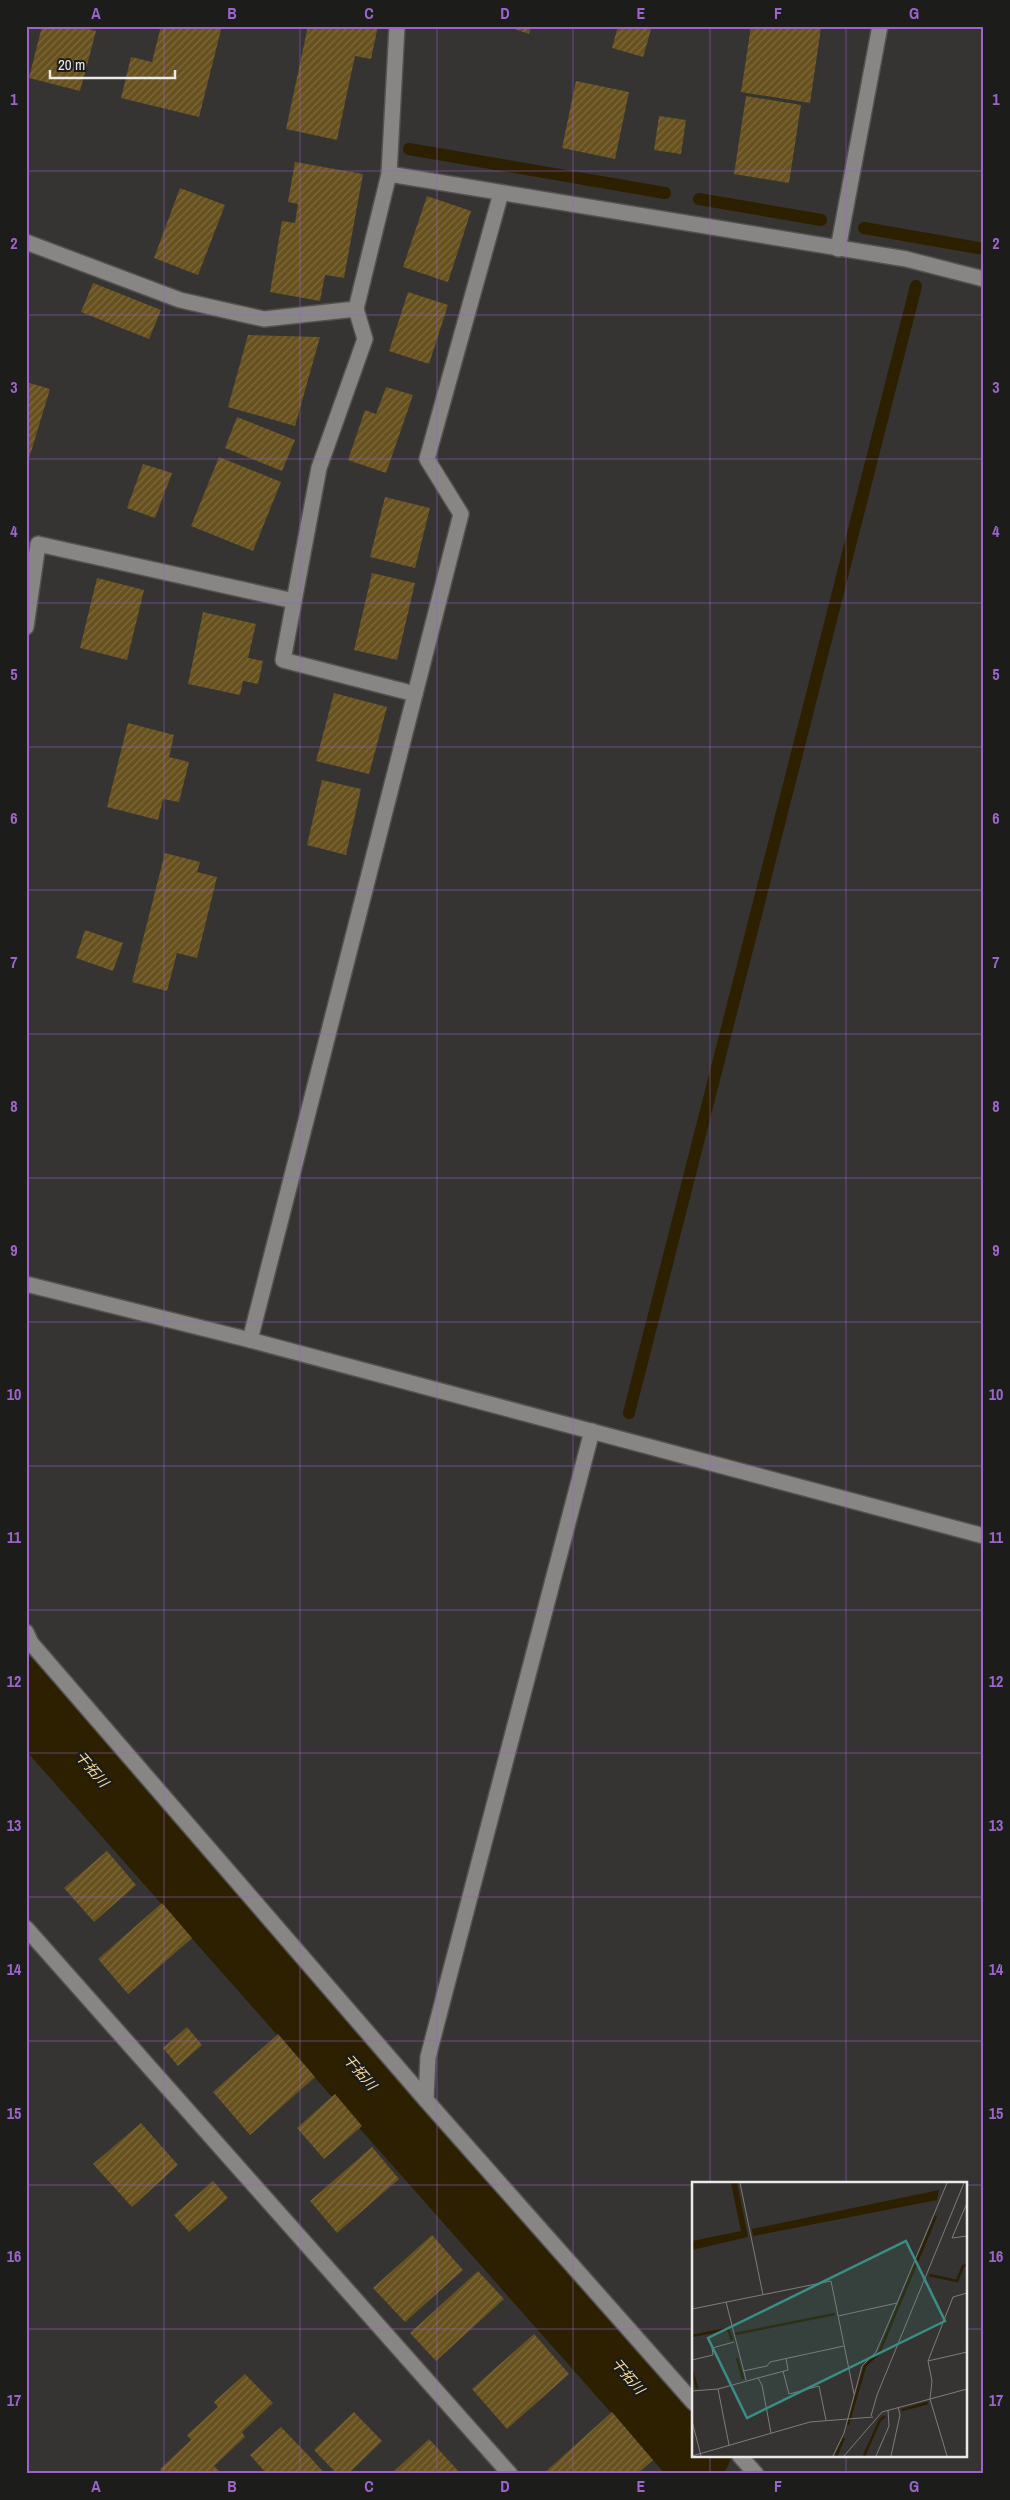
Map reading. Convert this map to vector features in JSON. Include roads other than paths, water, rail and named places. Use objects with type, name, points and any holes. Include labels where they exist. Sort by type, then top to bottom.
[{"type":"street","points":[[397,26],[389,174],[356,309],[365,339],[319,468],[283,660],[415,694]]},
{"type":"street","points":[[838,248],[880,26]]},
{"type":"street","points":[[389,174],[906,259],[984,279]]},
{"type":"street","points":[[250,1340],[461,514],[426,459],[501,192]]},
{"type":"street","points":[[26,242],[180,300],[264,319],[356,309]]},
{"type":"street","points":[[26,627],[38,544],[294,601]]},
{"type":"street","points":[[26,1284],[250,1340],[984,1536]]},
{"type":"street","points":[[426,2100],[428,2057],[592,1431]]},
{"type":"street","points":[[26,1632],[30,1642],[426,2100],[692,2401]]},
{"type":"street","points":[[26,1928],[510,2474]]},
{"type":"street","points":[[742,2458],[756,2474]]},
{"type":"waterway","points":[[409,149],[665,193]]},
{"type":"waterway","points":[[699,199],[821,220]]},
{"type":"waterway","points":[[864,228],[984,249]]},
{"type":"waterway","points":[[629,1413],[916,286]]},
{"type":"waterway","name":"干拓川","points":[[26,1694],[692,2448]]},
{"type":"waterway","points":[[667,2474],[692,2453]]}]
